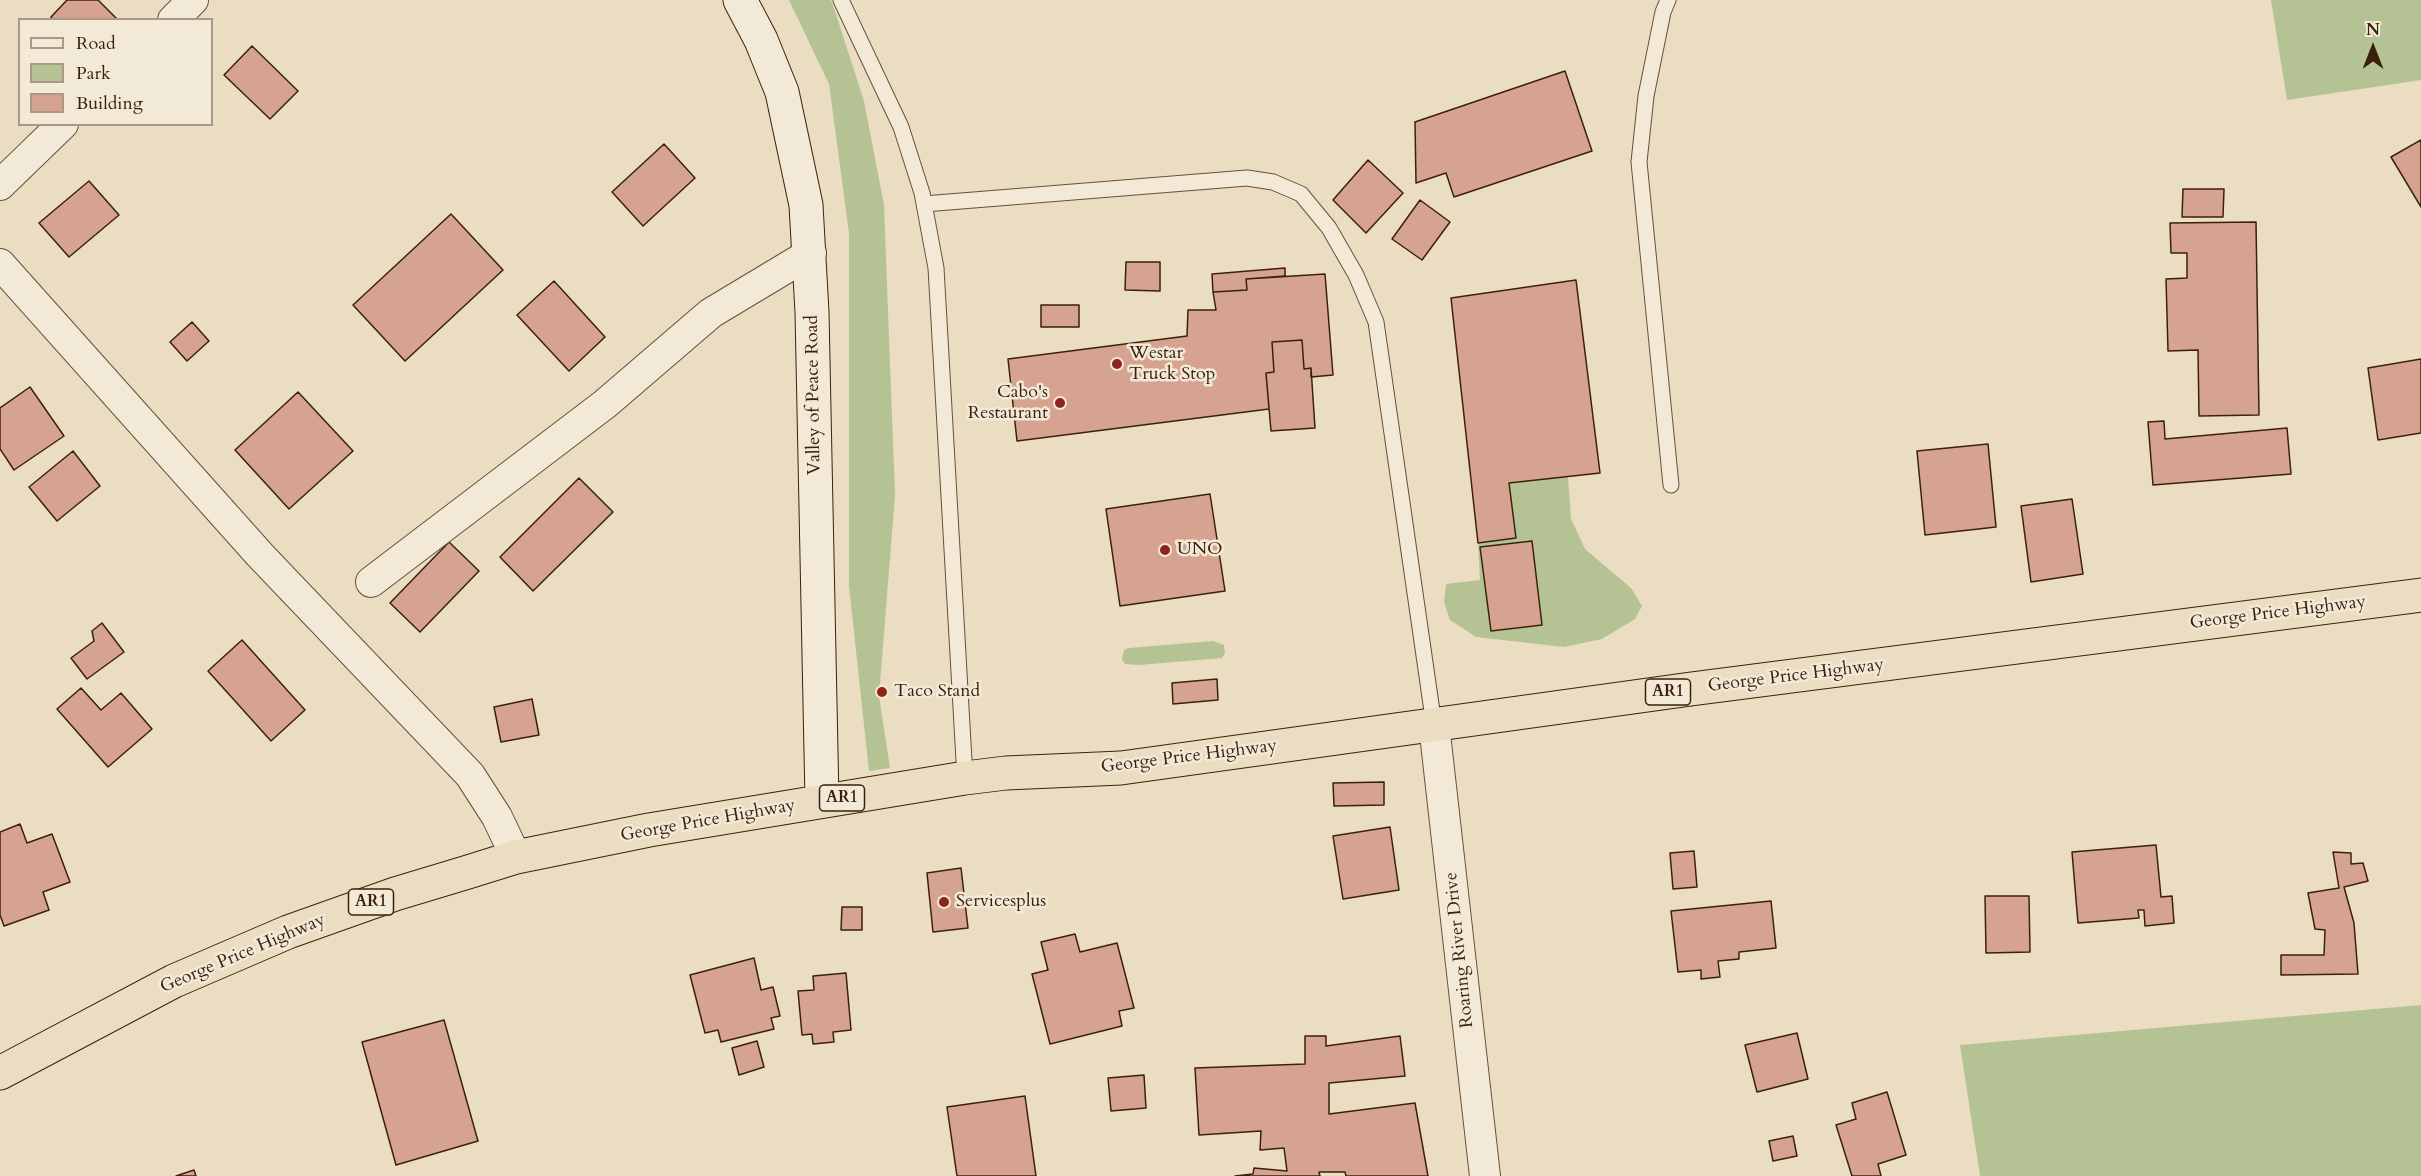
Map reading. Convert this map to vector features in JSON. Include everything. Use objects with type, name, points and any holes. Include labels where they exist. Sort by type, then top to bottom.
[{"type":"highway","name":"George Price Highway","points":[[0,1073],[174,981],[288,932],[395,894],[516,857],[649,830],[965,778],[1006,773],[1121,768],[1691,689],[2421,595]]},
{"type":"street","points":[[175,18],[193,0]]},
{"type":"street","name":"Valley of Peace Road","points":[[741,0],[761,40],[782,92],[806,205],[811,253],[822,801]]},
{"type":"street","points":[[0,185],[61,126]]},
{"type":"street","points":[[371,582],[606,404],[711,313],[811,253]]},
{"type":"street","points":[[0,264],[260,555],[470,775],[497,817],[516,857]]},
{"type":"street","name":"Roaring River Drive","points":[[1434,725],[1485,1176]]},
{"type":"lane","points":[[841,0],[901,127],[924,204],[936,268],[965,778]]},
{"type":"lane","points":[[1668,0],[1663,12],[1646,96],[1640,162],[1671,485]]},
{"type":"lane","points":[[924,204],[1247,178],[1273,182],[1301,194],[1334,238],[1356,275],[1376,322],[1434,725]]},
{"type":"green space","points":[[789,0],[831,0],[864,101],[884,205],[895,495],[879,696],[890,768],[869,771],[849,586],[849,233],[829,84]]},
{"type":"green space","points":[[2271,0],[2421,0],[2421,80],[2287,100]]},
{"type":"green space","points":[[1568,476],[1571,519],[1585,549],[1631,588],[1642,606],[1635,619],[1602,639],[1564,647],[1476,637],[1450,620],[1444,602],[1446,584],[1480,580],[1478,543],[1516,538],[1509,483]]},
{"type":"green space","points":[[1213,641],[1224,645],[1225,653],[1222,658],[1139,665],[1125,664],[1122,660],[1124,650],[1129,648]]},
{"type":"green space","points":[[2421,1005],[2421,1176],[1980,1176],[1960,1045]]},
{"type":"building","points":[[67,0],[98,0],[116,18],[52,18]]},
{"type":"building","points":[[252,46],[298,91],[270,119],[224,75]]},
{"type":"building","points":[[1565,71],[1592,151],[1454,197],[1446,173],[1416,183],[1415,122]]},
{"type":"building","points":[[2421,140],[2421,207],[2391,157]]},
{"type":"building","points":[[664,144],[695,178],[643,226],[612,192]]},
{"type":"building","points":[[1368,160],[1403,193],[1366,233],[1333,200]]},
{"type":"building","points":[[89,181],[119,215],[69,257],[39,223]]},
{"type":"building","points":[[2183,189],[2224,189],[2223,217],[2182,217]]},
{"type":"building","points":[[1420,200],[1450,222],[1422,260],[1392,239]]},
{"type":"building","points":[[451,214],[503,270],[405,361],[353,305]]},
{"type":"building","points":[[2256,222],[2259,415],[2199,416],[2198,350],[2168,351],[2166,279],[2187,278],[2187,253],[2171,253],[2170,223]]},
{"type":"building","points":[[1126,262],[1160,262],[1160,291],[1125,290]]},
{"type":"building","points":[[1285,268],[1285,276],[1246,279],[1247,290],[1213,292],[1212,274]]},
{"type":"building","points":[[1325,274],[1333,375],[1311,377],[1311,368],[1304,369],[1302,340],[1272,342],[1274,372],[1266,373],[1269,409],[1017,441],[1008,359],[1187,336],[1188,310],[1216,310],[1213,292],[1247,290],[1246,279]]},
{"type":"building","points":[[1576,280],[1600,473],[1509,483],[1516,538],[1478,543],[1451,298]]},
{"type":"building","points":[[554,281],[605,337],[569,371],[517,315]]},
{"type":"building","points":[[1041,305],[1079,305],[1079,327],[1041,327]]},
{"type":"building","points":[[192,322],[209,341],[187,361],[170,342]]},
{"type":"building","points":[[1302,340],[1304,369],[1311,368],[1315,428],[1271,431],[1266,373],[1274,372],[1272,342]]},
{"type":"building","points":[[2421,359],[2421,433],[2378,440],[2368,368]]},
{"type":"building","points":[[30,387],[64,436],[14,470],[0,449],[0,408]]},
{"type":"building","points":[[298,392],[353,451],[289,509],[235,450]]},
{"type":"building","points":[[2164,421],[2165,439],[2287,428],[2291,474],[2153,485],[2148,422]]},
{"type":"building","points":[[1988,444],[1996,527],[1925,535],[1917,451]]},
{"type":"building","points":[[73,451],[100,486],[57,521],[29,487]]},
{"type":"building","points":[[579,478],[613,512],[533,591],[500,557]]},
{"type":"building","name":"UNO","points":[[1210,494],[1225,591],[1120,606],[1106,509]]},
{"type":"building","points":[[2072,499],[2083,574],[2031,582],[2021,506]]},
{"type":"building","points":[[1532,541],[1542,625],[1491,631],[1480,547]]},
{"type":"building","points":[[449,542],[479,571],[420,632],[390,603]]},
{"type":"building","points":[[102,623],[124,652],[87,679],[71,658],[94,641],[92,631]]},
{"type":"building","points":[[242,640],[305,710],[271,741],[208,671]]},
{"type":"building","points":[[1217,679],[1218,700],[1173,704],[1172,683]]},
{"type":"building","points":[[81,688],[101,710],[121,693],[152,729],[108,767],[57,709]]},
{"type":"building","points":[[532,699],[539,735],[501,742],[494,707]]},
{"type":"building","points":[[1384,782],[1384,805],[1334,806],[1333,783]]},
{"type":"building","points":[[20,824],[27,843],[52,834],[70,882],[43,892],[49,910],[4,926],[0,915],[0,832]]},
{"type":"building","points":[[1390,827],[1399,890],[1343,899],[1333,836]]},
{"type":"building","points":[[2156,845],[2161,897],[2172,896],[2174,923],[2145,926],[2144,910],[2138,910],[2139,918],[2078,923],[2072,852]]},
{"type":"building","points":[[1694,851],[1697,887],[1673,889],[1670,853]]},
{"type":"building","points":[[2333,852],[2351,853],[2351,864],[2363,863],[2368,881],[2344,887],[2354,923],[2358,974],[2281,975],[2281,955],[2324,955],[2325,930],[2315,929],[2308,893],[2339,888]]},
{"type":"building","points":[[961,868],[968,928],[933,932],[927,873]]},
{"type":"building","points":[[1985,896],[2029,896],[2030,952],[1986,953]]},
{"type":"building","points":[[1771,901],[1776,948],[1739,952],[1739,959],[1718,961],[1720,977],[1701,979],[1701,970],[1678,972],[1671,911]]},
{"type":"building","points":[[842,907],[862,907],[862,930],[841,930]]},
{"type":"building","points":[[1075,934],[1080,952],[1117,943],[1134,1008],[1119,1011],[1122,1026],[1050,1044],[1032,974],[1048,970],[1041,942]]},
{"type":"building","points":[[754,958],[761,990],[773,987],[780,1016],[771,1018],[774,1029],[721,1042],[718,1030],[705,1033],[690,975]]},
{"type":"building","points":[[846,973],[851,1030],[833,1032],[834,1042],[813,1044],[812,1034],[802,1035],[798,991],[814,990],[813,976]]},
{"type":"building","points":[[444,1020],[478,1141],[396,1165],[362,1042]]},
{"type":"building","points":[[1797,1033],[1808,1079],[1757,1092],[1745,1045]]},
{"type":"building","points":[[1305,1036],[1326,1036],[1326,1046],[1400,1036],[1405,1076],[1329,1083],[1329,1114],[1415,1103],[1428,1176],[1346,1176],[1345,1172],[1319,1172],[1320,1176],[1235,1176],[1253,1174],[1254,1168],[1287,1171],[1284,1148],[1260,1150],[1261,1131],[1199,1135],[1195,1068],[1305,1064]]},
{"type":"building","points":[[757,1041],[764,1067],[739,1075],[732,1048]]},
{"type":"building","points":[[1144,1075],[1146,1108],[1111,1111],[1108,1078]]},
{"type":"building","points":[[1887,1092],[1906,1155],[1878,1164],[1881,1176],[1852,1176],[1836,1125],[1856,1119],[1852,1103]]},
{"type":"building","points":[[1025,1096],[1036,1176],[957,1176],[947,1107]]},
{"type":"building","points":[[1793,1136],[1797,1156],[1773,1161],[1769,1141]]},
{"type":"building","points":[[194,1170],[196,1176],[176,1176]]},
{"type":"place","name":"Westar Truck Stop","points":[[1117,364]]},
{"type":"place","name":"Cabo's Restaurant","points":[[1060,403]]},
{"type":"place","name":"UNO","points":[[1165,550]]},
{"type":"place","name":"Taco Stand","points":[[882,692]]},
{"type":"place","name":"Servicesplus","points":[[944,902]]}]
